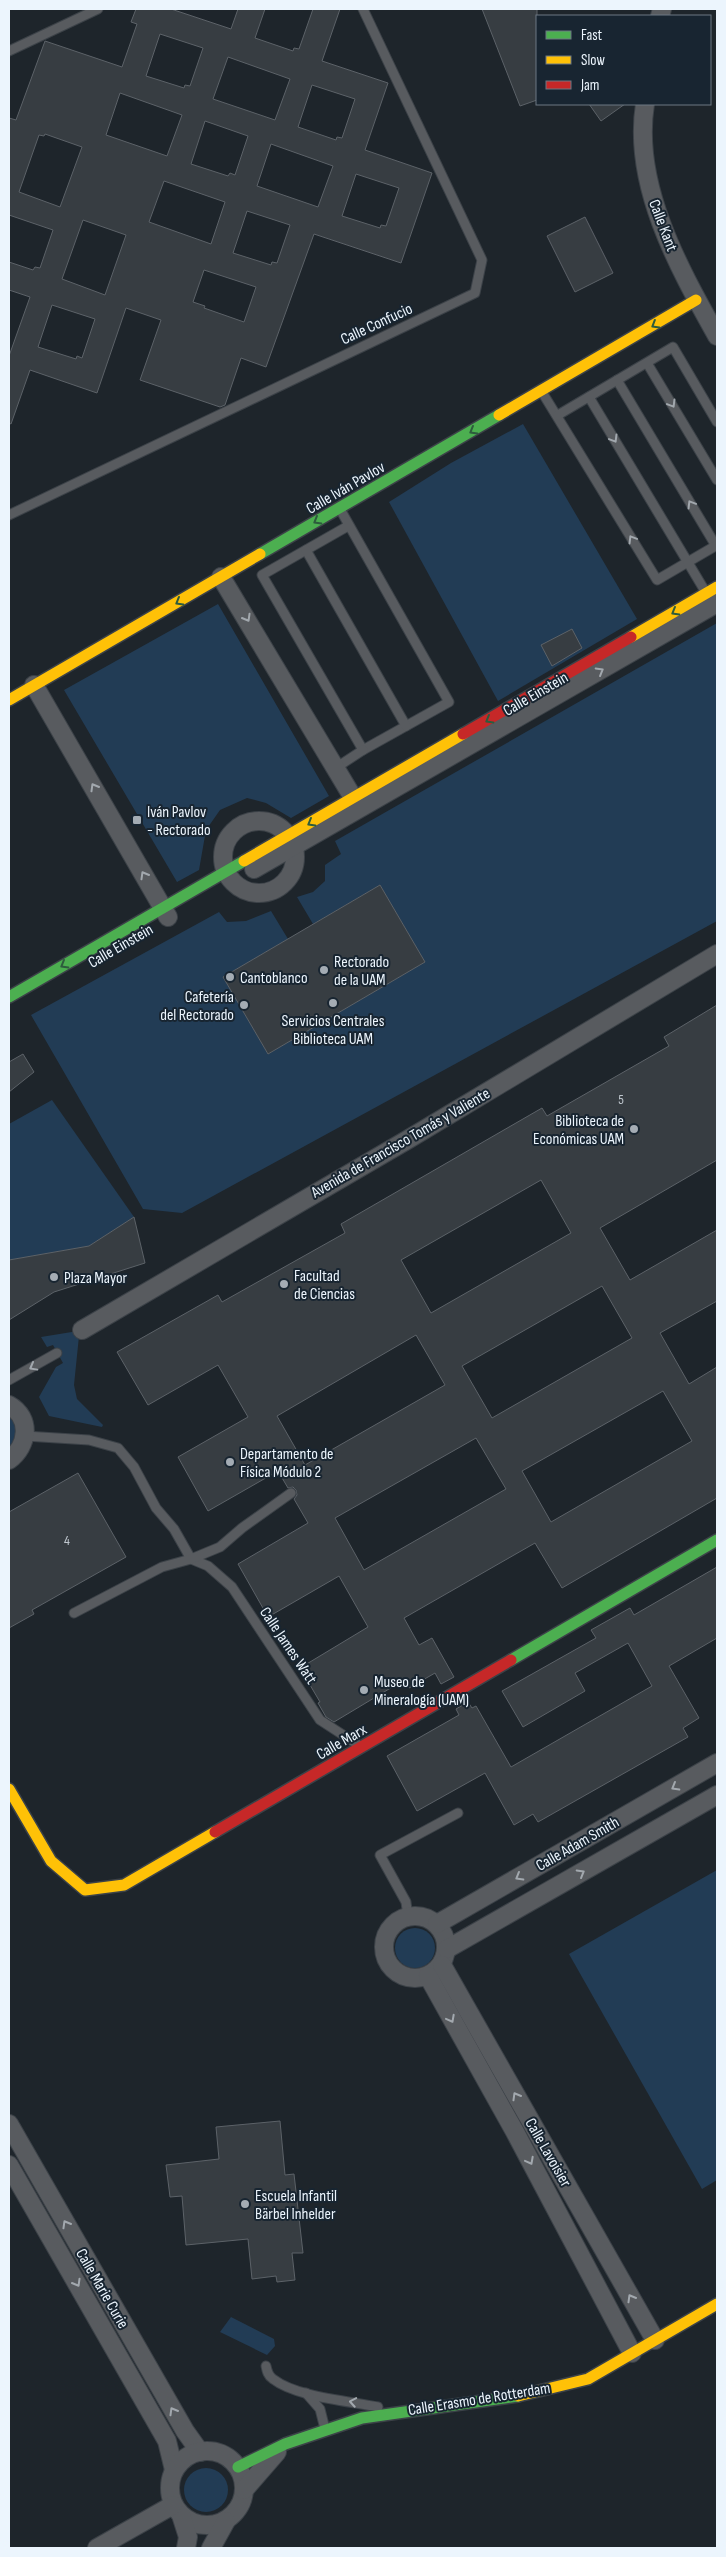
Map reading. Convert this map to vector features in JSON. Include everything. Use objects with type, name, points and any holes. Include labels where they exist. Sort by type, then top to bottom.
[{"type":"street","name":"Calle Kant","points":[[645,105],[643,115],[646,168],[658,218],[696,300],[717,336]]},
{"type":"street","name":"Calle Iván Pavlov","points":[[9,700],[542,392],[696,300]]},
{"type":"street","points":[[221,577],[334,769],[357,803]]},
{"type":"street","name":"Calle Einstein","points":[[9,997],[228,877],[712,598],[717,587]]},
{"type":"street","points":[[34,685],[166,912]]},
{"type":"street","points":[[261,820],[272,822],[291,841],[294,868],[281,886],[272,891],[256,893],[240,888],[228,877],[222,851],[225,841],[240,825],[261,820]]},
{"type":"street","name":"Calle Einstein","points":[[9,1009],[166,912]]},
{"type":"street","name":"Avenida de Francisco Tomás y Valiente","points":[[82,1330],[407,1140],[717,954]]},
{"type":"street","points":[[9,1405],[21,1416],[25,1426],[22,1446],[9,1460]]},
{"type":"street","name":"Calle Marx","points":[[9,1789],[51,1861],[85,1890],[124,1885],[717,1540]]},
{"type":"street","name":"Calle Adam Smith","points":[[437,1924],[717,1763]]},
{"type":"street","name":"Calle Adam Smith","points":[[444,1957],[717,1795]]},
{"type":"street","points":[[419,1916],[437,1924],[446,1940],[444,1957],[428,1976],[418,1979],[407,1978],[390,1966],[385,1957],[384,1947],[391,1928],[408,1917],[419,1916]]},
{"type":"street","name":"Calle Lavoisier","points":[[444,1957],[655,2340]]},
{"type":"street","name":"Calle Lavoisier","points":[[428,1976],[515,2132],[632,2353]]},
{"type":"street","name":"Calle Marie Curie","points":[[9,2124],[185,2431],[200,2452]]},
{"type":"street","name":"Calle Marie Curie","points":[[9,2165],[167,2441],[174,2470]]},
{"type":"street","name":"Calle Erasmo de Rotterdam","points":[[238,2467],[284,2444],[362,2418],[400,2410],[460,2405],[527,2394],[588,2379],[612,2367],[632,2353],[717,2304]]},
{"type":"street","points":[[244,2490],[284,2444]]},
{"type":"street","points":[[186,2548],[188,2537],[170,2493],[170,2481],[174,2470],[181,2461],[200,2452],[221,2454],[238,2467],[243,2478],[242,2502],[235,2513],[226,2521],[212,2548]]},
{"type":"street","points":[[177,2510],[191,2522],[203,2526],[226,2521]]},
{"type":"street","points":[[97,2548],[177,2510]]},
{"type":"lane","points":[[9,51],[98,9]]},
{"type":"lane","name":"Calle Confucio","points":[[9,515],[475,293],[482,260],[363,9]]},
{"type":"lane","points":[[558,415],[673,348],[717,422]]},
{"type":"lane","points":[[647,362],[717,480]]},
{"type":"lane","points":[[542,392],[558,415],[657,580],[717,545],[617,380]]},
{"type":"lane","points":[[589,397],[688,562],[712,598]]},
{"type":"lane","points":[[334,769],[449,702],[348,526],[340,508]]},
{"type":"lane","points":[[348,526],[262,575],[364,750]]},
{"type":"lane","points":[[306,550],[406,726]]},
{"type":"lane","points":[[9,1380],[57,1353]]},
{"type":"lane","points":[[25,1436],[89,1440],[118,1448],[134,1467],[156,1508],[174,1529],[191,1559]]},
{"type":"lane","points":[[74,1613],[162,1567],[191,1559],[220,1547],[242,1528],[291,1493]]},
{"type":"lane","name":"Calle James Watt","points":[[191,1559],[208,1566],[232,1587],[320,1720],[362,1748]]},
{"type":"lane","points":[[408,1917],[406,1902],[380,1855],[458,1813]]},
{"type":"lane","points":[[266,2366],[268,2374],[274,2380],[306,2392],[400,2410]]},
{"type":"lane","points":[[306,2392],[320,2409],[325,2430]]},
{"type":"shaded area","points":[[523,424],[637,619],[498,701],[389,502],[451,463]]},
{"type":"shaded area","points":[[218,604],[329,796],[291,818],[266,803],[247,798],[220,810],[206,830],[199,870],[177,882],[64,690]]},
{"type":"shaded area","points":[[717,623],[717,921],[182,1213],[143,1209],[31,1015],[219,912],[227,922],[246,921],[271,911],[288,939],[223,977],[268,1054],[425,962],[380,885],[313,924],[297,897],[313,892],[325,881],[325,865],[341,854],[335,841]]},
{"type":"shaded area","points":[[52,1100],[134,1217],[89,1246],[9,1260],[9,1124]]},
{"type":"shaded area","points":[[78,1331],[74,1385],[77,1399],[103,1425],[102,1427],[49,1416],[39,1397],[56,1367],[63,1363],[53,1345],[47,1347],[41,1337]]},
{"type":"shaded area","points":[[9,1415],[14,1423],[16,1436],[9,1448]]},
{"type":"shaded area","points":[[717,1870],[717,2180],[702,2189],[569,1954]]},
{"type":"shaded area","points":[[415,1928],[429,1934],[435,1948],[429,1962],[415,1968],[401,1962],[395,1948],[401,1934]]},
{"type":"shaded area","points":[[231,2317],[274,2339],[275,2346],[267,2355],[220,2332]]},
{"type":"shaded area","points":[[210,2468],[222,2474],[227,2481],[227,2499],[222,2506],[215,2511],[202,2512],[194,2509],[187,2502],[184,2486],[187,2478],[194,2471]]},
{"type":"building","points":[[136,9],[171,9],[231,29],[238,9],[265,9],[255,38],[293,51],[294,48],[299,49],[313,9],[340,9],[322,61],[388,83],[365,150],[432,173],[401,263],[314,234],[266,367],[241,358],[225,405],[220,407],[140,380],[161,320],[126,308],[97,393],[30,370],[11,424],[9,423],[9,356],[30,297],[9,290],[9,262],[33,270],[35,267],[40,268],[53,230],[9,215],[9,118],[16,120],[45,41],[122,67],[137,24],[131,22]],"holes":[[[160,34],[203,48],[190,86],[185,85],[184,88],[146,76]],[[228,57],[290,79],[275,120],[213,99]],[[312,85],[355,99],[342,138],[337,137],[336,140],[298,127]],[[120,93],[182,115],[167,156],[106,135]],[[205,121],[248,136],[235,175],[230,173],[228,176],[191,164]],[[45,134],[82,147],[60,207],[19,192],[39,135],[44,136]],[[271,144],[333,166],[318,207],[257,186]],[[356,174],[399,188],[386,226],[381,225],[380,228],[342,216]],[[164,181],[225,202],[211,244],[149,222]],[[247,211],[290,225],[277,263],[272,262],[271,265],[233,253]],[[83,220],[126,235],[105,295],[62,279]],[[204,270],[256,287],[244,322],[204,308],[205,306],[193,302]],[[52,305],[95,319],[82,358],[77,356],[76,359],[38,347]]]},
{"type":"building","points":[[482,9],[537,9],[536,100],[520,106]]},
{"type":"building","points":[[590,105],[624,105],[601,121]]},
{"type":"building","points":[[585,217],[613,273],[575,292],[547,236]]},
{"type":"building","points":[[572,629],[582,648],[552,666],[541,645]]},
{"type":"building","name":"Rectorado de la UAM","points":[[380,885],[425,962],[268,1054],[223,977]]},
{"type":"building","points":[[717,1005],[717,1160],[600,1228],[630,1280],[717,1230],[717,1301],[660,1333],[689,1384],[717,1367],[717,1498],[562,1588],[535,1543],[404,1618],[419,1645],[432,1638],[454,1677],[441,1684],[435,1673],[409,1688],[404,1680],[334,1722],[326,1717],[318,1703],[320,1702],[300,1668],[368,1627],[339,1576],[268,1617],[238,1564],[308,1523],[294,1499],[297,1495],[296,1490],[293,1487],[288,1488],[278,1471],[208,1511],[178,1457],[248,1417],[218,1365],[148,1405],[117,1352],[218,1295],[222,1302],[345,1233],[341,1224],[542,1108],[547,1116],[669,1046],[664,1037]],"holes":[[[541,1180],[571,1233],[431,1313],[401,1260]],[[602,1286],[632,1338],[492,1418],[462,1366]],[[416,1335],[445,1385],[305,1465],[277,1416]],[[663,1391],[692,1441],[551,1522],[522,1471]],[[476,1438],[506,1489],[364,1570],[335,1518]]]},
{"type":"building","points":[[23,1054],[34,1072],[9,1092],[9,1062]]},
{"type":"building","name":"Plaza Mayor","points":[[134,1217],[145,1263],[54,1292],[9,1320],[9,1260],[89,1246]]},
{"type":"building","points":[[78,1473],[126,1557],[32,1610],[34,1614],[9,1628],[9,1512]]},
{"type":"building","points":[[717,1567],[717,1638],[669,1666],[699,1718],[683,1728],[688,1737],[538,1822],[533,1814],[514,1825],[485,1773],[417,1811],[387,1756],[459,1715],[456,1709],[468,1702],[472,1708],[476,1706],[511,1767],[652,1686],[628,1643],[575,1673],[585,1691],[523,1727],[502,1691],[596,1638],[591,1630],[630,1608],[634,1615]]},
{"type":"building","name":"Escuela Infantil Bärbel Inhelder","points":[[280,2121],[285,2175],[294,2174],[303,2253],[292,2253],[295,2280],[277,2282],[276,2276],[252,2279],[248,2239],[186,2245],[182,2196],[170,2197],[166,2165],[219,2159],[216,2127]]},
{"type":"traffic: fast","points":[[260,554],[499,415]]},
{"type":"traffic: fast","points":[[9,997],[244,861]]},
{"type":"traffic: fast","points":[[511,1660],[717,1540]]},
{"type":"traffic: fast","points":[[238,2467],[285,2444],[362,2418],[518,2396]]},
{"type":"traffic: slow","points":[[499,415],[696,300]]},
{"type":"traffic: slow","points":[[9,700],[260,554]]},
{"type":"traffic: slow","points":[[631,637],[717,587]]},
{"type":"traffic: slow","points":[[244,861],[463,734]]},
{"type":"traffic: slow","points":[[9,1789],[51,1861],[85,1890],[124,1885],[215,1832]]},
{"type":"traffic: slow","points":[[518,2396],[588,2379],[717,2304]]},
{"type":"traffic: jam","points":[[463,734],[631,637]]},
{"type":"traffic: jam","points":[[215,1832],[511,1660]]},
{"type":"place","name":"Iván Pavlov - Rectorado","points":[[137,820]]},
{"type":"place","name":"Rectorado de la UAM","points":[[324,970]]},
{"type":"place","name":"Cantoblanco","points":[[230,977]]},
{"type":"place","name":"Servicios Centrales Biblioteca UAM","points":[[333,1003]]},
{"type":"place","name":"Cafetería del Rectorado","points":[[244,1005]]},
{"type":"place","name":"Biblioteca de Económicas UAM","points":[[634,1129]]},
{"type":"place","name":"Plaza Mayor","points":[[54,1277]]},
{"type":"place","name":"Facultad de Ciencias","points":[[284,1284]]},
{"type":"place","name":"Departamento de Física Módulo 2","points":[[230,1462]]},
{"type":"place","name":"Museo de Mineralogía (UAM)","points":[[364,1690]]},
{"type":"place","name":"Escuela Infantil Bärbel Inhelder","points":[[245,2204]]}]
